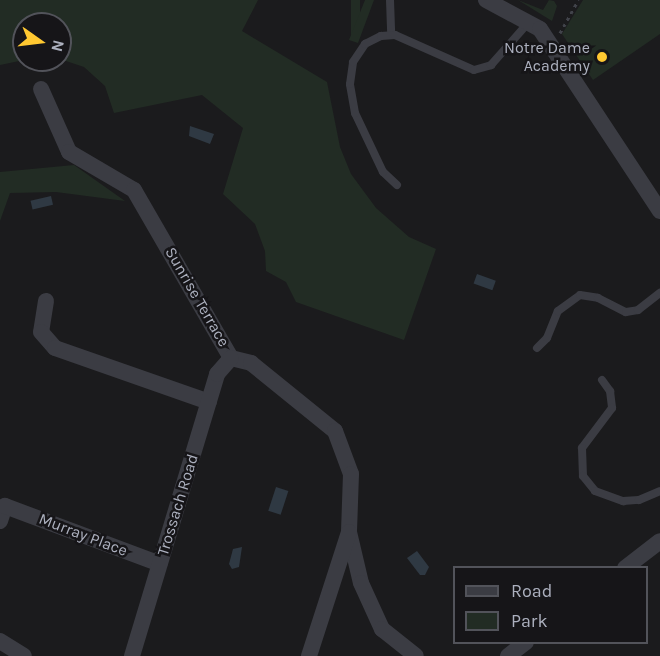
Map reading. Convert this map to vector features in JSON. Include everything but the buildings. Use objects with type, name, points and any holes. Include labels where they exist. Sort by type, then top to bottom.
[{"type":"street","points":[[486,0],[540,29],[660,211]]},
{"type":"street","name":"Sunrise Terrace","points":[[41,89],[69,152],[134,190],[231,358],[251,363],[335,431],[351,474],[349,532],[361,583],[382,629],[416,656]]},
{"type":"street","points":[[46,301],[40,332],[55,348],[209,402]]},
{"type":"street","name":"Trossach Road","points":[[132,656],[219,370],[231,358]]},
{"type":"street","name":"Murray Place","points":[[3,514],[160,564]]},
{"type":"street","points":[[309,656],[349,532]]},
{"type":"street","points":[[626,566],[660,541]]},
{"type":"street","points":[[0,641],[24,656]]},
{"type":"street","points":[[508,656],[523,644]]},
{"type":"lane","points":[[390,0],[391,35]]},
{"type":"lane","points":[[397,185],[383,172],[355,113],[350,84],[353,62],[366,44],[391,35],[474,70],[491,65],[528,23]]},
{"type":"lane","points":[[537,348],[547,338],[558,311],[580,295],[598,298],[626,312],[638,310],[660,293]]},
{"type":"lane","points":[[602,380],[610,391],[612,408],[582,448],[583,476],[595,491],[623,501],[639,500],[660,490]]},
{"type":"path","points":[[559,34],[578,0]]},
{"type":"green space","points":[[0,0],[258,0],[242,31],[327,82],[340,147],[351,174],[376,208],[409,237],[436,249],[404,340],[296,302],[286,282],[266,271],[265,251],[255,224],[223,194],[243,128],[202,95],[114,113],[105,86],[84,67],[72,63],[72,12],[12,12],[12,62],[0,65]]},
{"type":"green space","points":[[351,0],[360,0],[360,38],[351,38]]},
{"type":"green space","points":[[365,0],[374,0],[358,43],[349,40]]},
{"type":"green space","points":[[518,0],[543,10],[549,0],[554,1],[557,6],[552,21]]},
{"type":"green space","name":"Notre Dame Academy","points":[[583,0],[660,0],[660,34],[593,80],[562,34]]},
{"type":"green space","points":[[74,165],[125,201],[56,192],[10,193],[0,221],[0,172]]},
{"type":"shaded area","points":[[190,126],[214,134],[210,144],[189,136]]},
{"type":"shaded area","points":[[51,196],[53,205],[33,209],[31,201]]},
{"type":"shaded area","points":[[477,274],[496,281],[492,290],[474,283]]},
{"type":"shaded area","points":[[276,487],[288,491],[281,515],[268,511]]},
{"type":"shaded area","points":[[242,547],[239,567],[232,569],[229,564],[233,549]]},
{"type":"shaded area","points":[[417,551],[429,567],[425,575],[420,575],[407,558]]},
{"type":"place","name":"Notre Dame Academy","points":[[602,57]]}]
